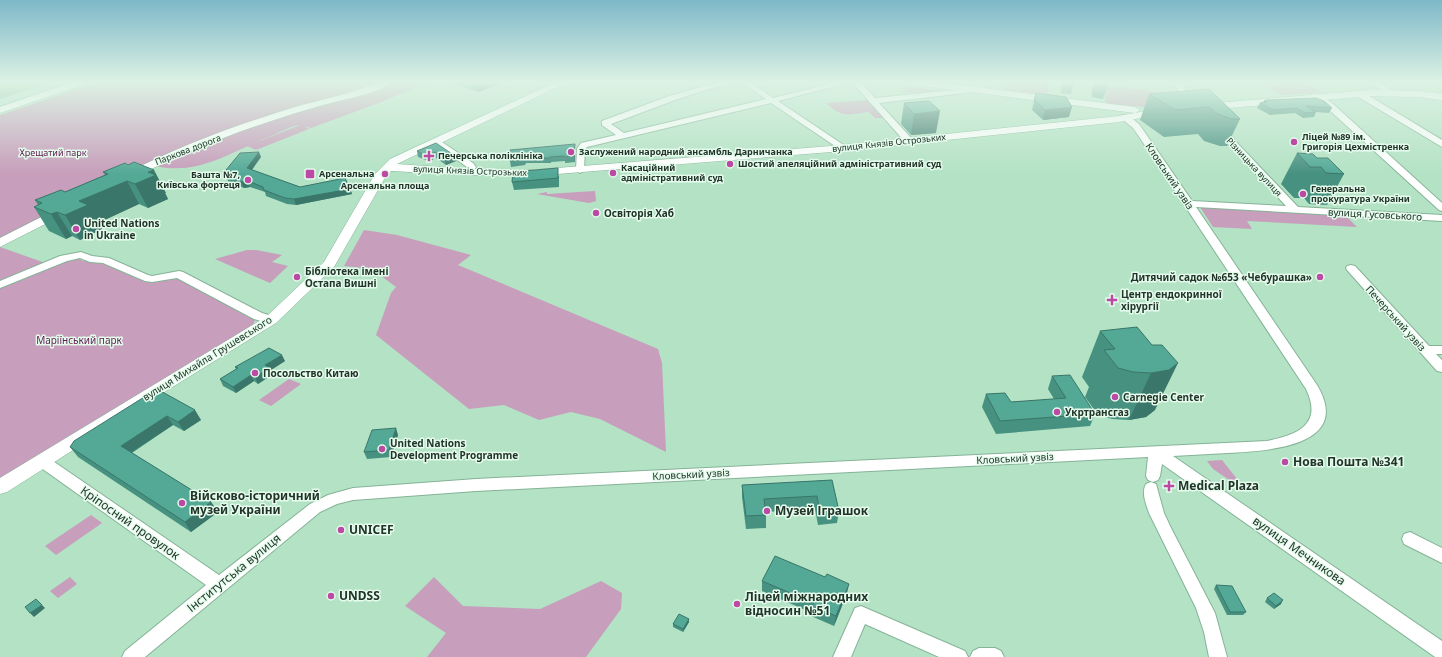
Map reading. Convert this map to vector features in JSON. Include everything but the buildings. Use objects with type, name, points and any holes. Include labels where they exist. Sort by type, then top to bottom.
[{"type":"main road","name":"Паркова дорога","points":[[117,182],[177,152],[288,113]]},
{"type":"main road","name":"вулиця Михайла Грушевського","points":[[0,487],[271,320],[329,264],[376,181],[387,167],[400,157],[497,113]]},
{"type":"main road","points":[[1118,113],[1125,117]]},
{"type":"main road","name":"вулиця Князів Острозьких","points":[[387,167],[518,174],[580,170],[844,148],[1154,113]]},
{"type":"main road","points":[[0,242],[72,206]]},
{"type":"street","points":[[623,136],[605,123],[633,113]]},
{"type":"street","points":[[580,170],[581,149],[584,145],[721,113]]},
{"type":"street","points":[[792,113],[844,148]]},
{"type":"street","points":[[883,113],[909,141]]},
{"type":"street","name":"Різницька вулиця","points":[[1202,113],[1295,210]]},
{"type":"street","points":[[1337,113],[1442,208]]},
{"type":"street","points":[[1390,113],[1442,144]]},
{"type":"street","name":"Кловський узвіз","points":[[342,497],[375,492],[469,485],[780,469],[1156,452],[1285,448],[1309,431],[1318,415],[1319,409],[1317,398],[1312,388],[1136,126],[1125,117]]},
{"type":"street","points":[[436,141],[470,165],[472,167],[469,172]]},
{"type":"street","name":"вулиця Гусовського","points":[[1189,204],[1442,218]]},
{"type":"street","points":[[0,285],[64,258],[81,255],[90,259],[105,260],[145,278],[152,279],[180,274],[258,316],[271,320]]},
{"type":"street","name":"Печерський узвіз","points":[[1351,268],[1442,368]]},
{"type":"street","points":[[1426,350],[1442,350]]},
{"type":"street","points":[[1156,452],[1150,495],[1156,512],[1204,607],[1214,634],[1218,657]]},
{"type":"street","name":"вулиця Мечникова","points":[[1156,452],[1442,651]]},
{"type":"street","name":"Кріпосний провулок","points":[[42,461],[219,585]]},
{"type":"street","name":"Інститутська вулиця","points":[[131,657],[315,508],[342,497]]},
{"type":"street","points":[[1410,539],[1442,556]]},
{"type":"street","points":[[842,657],[861,614],[959,657]]},
{"type":"street","points":[[979,657],[995,657]]},
{"type":"green space","name":"Хрещатий парк","points":[[7,113],[291,113],[176,151],[0,240],[0,115]]},
{"type":"green space","points":[[293,113],[353,113],[311,128],[305,126],[309,129],[256,150],[248,146],[214,161],[186,168],[154,166],[202,145]],"holes":[[[300,125],[254,143],[289,128]]]},
{"type":"green space","points":[[840,113],[863,113],[851,114]]},
{"type":"green space","points":[[870,113],[880,113],[884,118],[875,118]]},
{"type":"green space","points":[[595,191],[596,201],[589,203],[537,194],[547,192],[547,194]]},
{"type":"green space","points":[[1200,207],[1346,216],[1357,227],[1247,221],[1252,229],[1213,227]]},
{"type":"green space","points":[[364,230],[397,235],[471,255],[458,265],[658,349],[662,363],[666,452],[600,419],[571,412],[539,420],[504,405],[469,409],[376,335],[391,293],[396,287],[372,269],[344,266]]},
{"type":"green space","name":"Маріїнський парк","points":[[0,247],[51,265],[76,257],[83,261],[101,262],[145,282],[178,277],[255,320],[253,325],[0,479]]},
{"type":"green space","points":[[247,250],[256,250],[282,255],[272,262],[288,266],[270,283],[215,259]]},
{"type":"green space","points":[[289,379],[301,384],[271,406],[259,400]]},
{"type":"green space","points":[[1222,460],[1241,484],[1237,485],[1213,469],[1207,461]]},
{"type":"green space","points":[[91,515],[102,523],[56,555],[45,546]]},
{"type":"green space","points":[[70,577],[77,584],[58,598],[50,591]]},
{"type":"green space","points":[[434,577],[463,606],[540,609],[601,581],[622,593],[621,609],[586,657],[427,657],[446,633],[405,606]]},
{"type":"place","name":"Ліцей №89 ім. Григорія Цехмістренка","points":[[1294,142]]},
{"type":"place","name":"Заслужений народний ансамбль Дарничанка","points":[[571,152]]},
{"type":"place","name":"Печерська поліклініка","points":[[429,156]]},
{"type":"place","name":"Шостий апеляційний адміністративний суд","points":[[730,164]]},
{"type":"place","name":"Касаційний адміністративний суд","points":[[613,173]]},
{"type":"place","name":"Арсенальна","points":[[310,174]]},
{"type":"place","name":"Арсенальна площа","points":[[385,174]]},
{"type":"place","name":"Башта №7, Київська фортеця","points":[[248,180]]},
{"type":"place","name":"Генеральна прокуратура України","points":[[1303,194]]},
{"type":"place","name":"Освіторія Хаб","points":[[596,213]]},
{"type":"place","name":"United Nations in Ukraine","points":[[76,229]]},
{"type":"place","name":"Бібліотека імені Остапа Вишні","points":[[297,277]]},
{"type":"place","name":"Дитячий садок №653 «Чебурашка»","points":[[1320,277]]},
{"type":"place","name":"Центр ендокринної хірургії","points":[[1112,300]]},
{"type":"place","name":"Посольство Китаю","points":[[255,373]]},
{"type":"place","name":"Carnegie Center","points":[[1115,397]]},
{"type":"place","name":"Укртрансгаз","points":[[1057,412]]},
{"type":"place","name":"United Nations Development Programme","points":[[382,449]]},
{"type":"place","name":"Нова Пошта №341","points":[[1285,462]]},
{"type":"place","name":"Medical Plaza","points":[[1169,486]]},
{"type":"place","name":"Війсково-історичний музей України","points":[[182,503]]},
{"type":"place","name":"Музей Іграшок","points":[[767,511]]},
{"type":"place","name":"UNICEF","points":[[341,530]]},
{"type":"place","name":"UNDSS","points":[[331,596]]},
{"type":"place","name":"Ліцей міжнародних відносин №51","points":[[737,604]]}]
